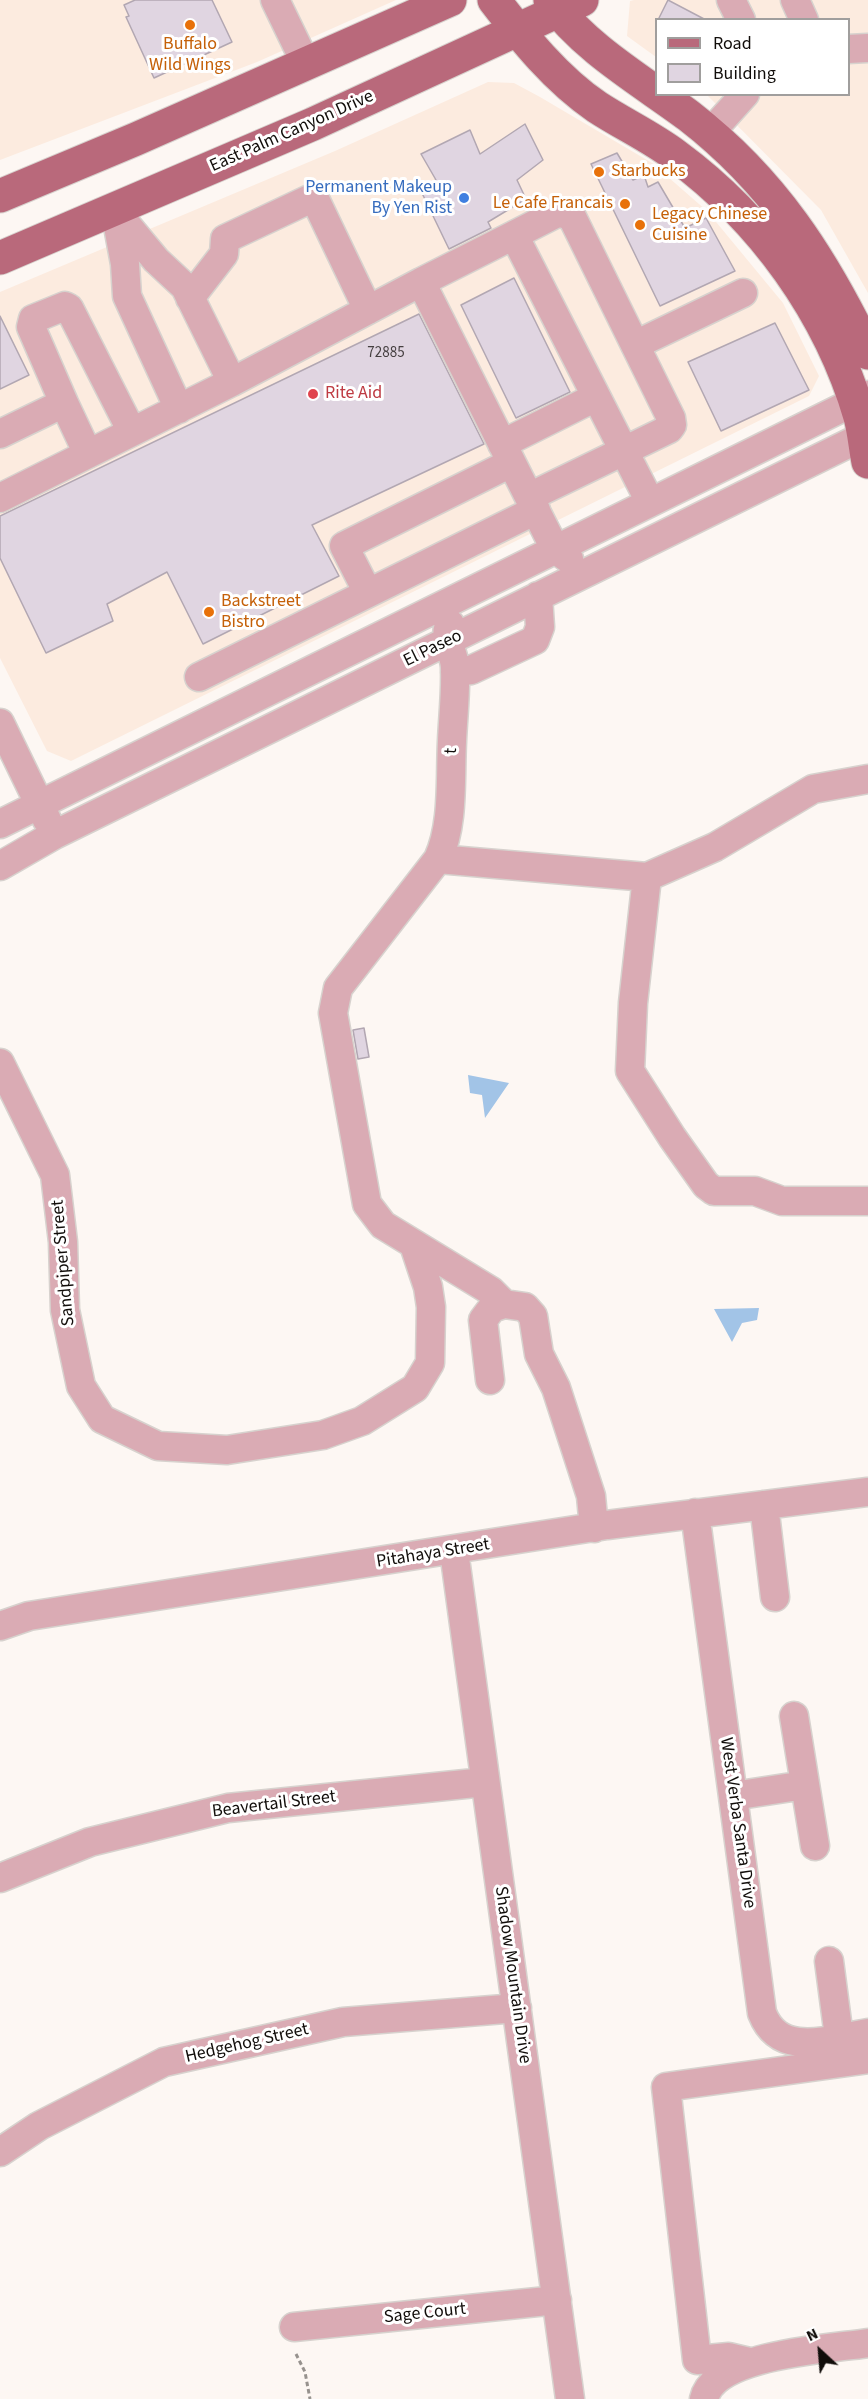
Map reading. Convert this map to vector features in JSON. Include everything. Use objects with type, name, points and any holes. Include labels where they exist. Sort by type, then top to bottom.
[{"type":"main road","points":[[0,196],[136,139],[450,0]]},
{"type":"main road","points":[[494,0],[518,31],[567,84],[596,106],[674,154],[725,196],[767,242],[833,345],[864,423]]},
{"type":"main road","points":[[563,4],[641,85],[655,95]]},
{"type":"main road","name":"East Palm Canyon Drive","points":[[0,258],[115,210],[518,31],[563,4]]},
{"type":"main road","points":[[656,96],[709,134],[744,163],[804,236],[844,303],[868,353]]},
{"type":"street","points":[[275,0],[306,64]]},
{"type":"street","points":[[731,0],[740,18]]},
{"type":"street","points":[[795,0],[803,18]]},
{"type":"street","points":[[850,49],[868,48]]},
{"type":"street","points":[[709,134],[743,96]]},
{"type":"street","points":[[190,298],[224,254],[225,239],[314,198],[368,310]]},
{"type":"street","points":[[115,210],[156,260],[185,287],[232,382]]},
{"type":"street","points":[[115,210],[125,264],[127,296],[179,409]]},
{"type":"street","points":[[0,498],[232,382],[513,235],[560,212],[573,217],[672,425],[669,429],[368,593],[199,677]]},
{"type":"street","points":[[513,235],[650,502]]},
{"type":"street","points":[[421,282],[532,504],[551,551],[573,561],[600,566]]},
{"type":"street","points":[[635,345],[742,293]]},
{"type":"street","points":[[88,454],[31,327],[33,319],[64,306],[69,308],[132,432]]},
{"type":"street","points":[[368,593],[344,546],[507,453],[596,397]]},
{"type":"street","points":[[0,434],[64,403]]},
{"type":"street","name":"El Paseo","points":[[0,824],[650,502],[864,423]]},
{"type":"street","name":"El Paseo","points":[[0,866],[54,835],[653,539],[706,497],[864,423]]},
{"type":"street","points":[[448,641],[447,628],[454,617],[505,582],[534,567],[551,551]]},
{"type":"street","points":[[455,672],[471,670],[535,640],[540,627],[538,596]]},
{"type":"street","name":"t","points":[[438,860],[444,844],[448,817],[455,672],[455,658],[448,641]]},
{"type":"street","points":[[153,787],[159,773],[174,757],[216,736],[222,725],[219,716]]},
{"type":"street","points":[[0,723],[54,835]]},
{"type":"street","points":[[504,1304],[499,1296],[383,1225],[367,1204],[333,1006],[343,980],[438,860],[647,877],[714,847],[813,789],[868,779]]},
{"type":"street","points":[[647,877],[633,1003],[630,1071],[672,1137],[706,1185],[714,1191],[755,1191],[782,1201],[868,1201]]},
{"type":"street","name":"Sandpiper Street","points":[[0,1063],[55,1175],[63,1242],[65,1310],[81,1386],[102,1419],[158,1446],[227,1450],[323,1435],[362,1421],[415,1388],[430,1364],[431,1307],[428,1287],[414,1245]]},
{"type":"street","points":[[428,1287],[433,1271],[439,1267],[452,1268]]},
{"type":"street","points":[[490,1380],[483,1320],[492,1308],[504,1304],[525,1306],[533,1316],[539,1354],[556,1388],[591,1496],[594,1528]]},
{"type":"street","name":"Pitahaya Street","points":[[0,1626],[29,1616],[594,1528],[868,1492]]},
{"type":"street","points":[[764,1505],[775,1597]]},
{"type":"street","name":"West Verba Santa Drive","points":[[695,1513],[762,2013],[767,2026],[776,2036],[791,2042],[868,2032]]},
{"type":"street","name":"Shadow Mountain Drive","points":[[454,1551],[570,2399]]},
{"type":"street","points":[[794,1716],[815,1846]]},
{"type":"street","name":"Beavertail Street","points":[[0,1878],[90,1842],[228,1808],[485,1782]]},
{"type":"street","points":[[733,1796],[805,1785]]},
{"type":"street","points":[[829,1961],[839,2037]]},
{"type":"street","name":"Hedgehog Street","points":[[0,2152],[39,2126],[164,2062],[343,2022],[517,2008]]},
{"type":"street","points":[[750,2362],[729,2357],[698,2360],[666,2087],[868,2060]]},
{"type":"street","name":"Sage Court","points":[[295,2341],[556,2300]]},
{"type":"street","points":[[704,2399],[706,2391],[713,2382],[750,2362],[868,2343]]},
{"type":"path","points":[[295,2341],[305,2372],[310,2399]]},
{"type":"shaded area","points":[[0,0],[396,0],[257,62],[0,160]]},
{"type":"shaded area","points":[[868,0],[868,293],[821,210],[708,96],[850,96],[850,18],[655,18],[655,56],[627,36],[630,1]]},
{"type":"shaded area","points":[[488,82],[514,83],[540,97],[652,163],[707,211],[783,303],[819,376],[809,396],[71,761],[47,751],[0,658],[0,292],[335,151]]},
{"type":"water","points":[[468,1075],[509,1083],[485,1118],[482,1095],[470,1093]]},
{"type":"water","points":[[759,1308],[757,1320],[742,1323],[732,1342],[714,1309]]},
{"type":"building","points":[[135,0],[212,0],[232,42],[154,78],[126,17],[129,16],[124,5]]},
{"type":"building","points":[[668,0],[702,18],[659,18]]},
{"type":"building","points":[[525,124],[543,160],[517,180],[526,199],[488,222],[491,228],[449,249],[420,189],[436,180],[421,154],[470,130],[480,154]]},
{"type":"building","points":[[617,153],[633,180],[644,175],[648,187],[658,182],[685,228],[706,218],[735,271],[660,306],[591,164]]},
{"type":"building","points":[[514,278],[570,392],[516,418],[461,305]]},
{"type":"building","points":[[419,314],[484,444],[312,525],[339,576],[203,644],[167,572],[107,604],[113,621],[46,653],[0,558],[0,516]]},
{"type":"building","points":[[0,316],[29,375],[0,389]]},
{"type":"building","points":[[775,323],[809,390],[721,431],[688,362]]},
{"type":"building","points":[[364,1028],[369,1057],[358,1059],[353,1030]]},
{"type":"place","name":"Buffalo Wild Wings","points":[[190,25]]},
{"type":"place","name":"Starbucks","points":[[599,172]]},
{"type":"place","name":"Permanent Makeup By Yen Rist","points":[[464,198]]},
{"type":"place","name":"Le Cafe Francais","points":[[625,204]]},
{"type":"place","name":"Legacy Chinese Cuisine","points":[[640,225]]},
{"type":"place","name":"Rite Aid","points":[[313,394]]},
{"type":"place","name":"Backstreet Bistro","points":[[209,612]]}]
